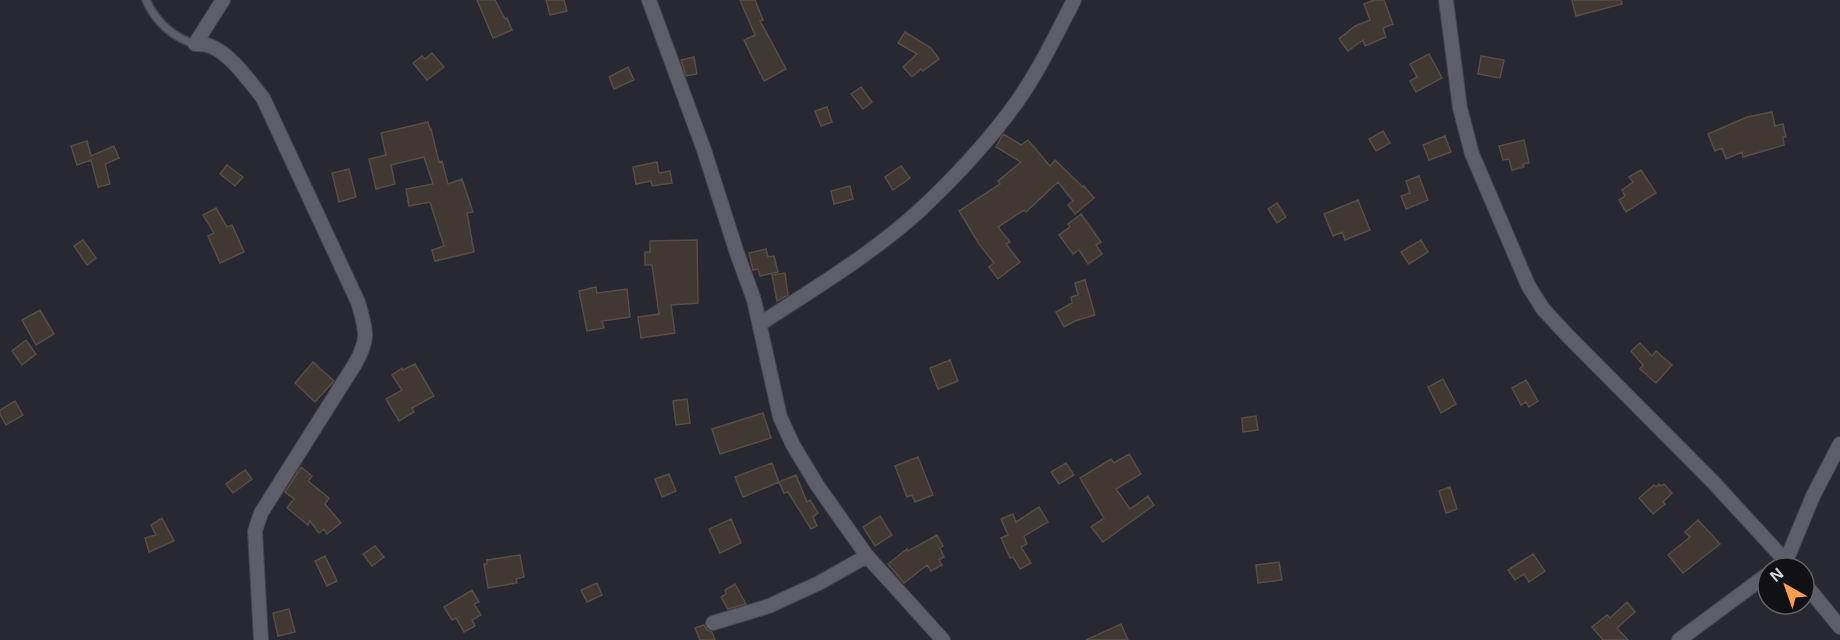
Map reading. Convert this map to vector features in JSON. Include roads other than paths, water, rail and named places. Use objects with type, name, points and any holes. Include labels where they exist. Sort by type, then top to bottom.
[{"type":"street","points":[[223,0],[195,44],[211,46],[224,54],[263,98],[358,302],[367,333],[364,349],[261,513],[255,531],[261,640]]},
{"type":"street","points":[[649,0],[704,150],[754,300],[780,417],[784,426],[817,485],[867,556],[943,640]]},
{"type":"street","points":[[760,324],[855,261],[918,212],[958,172],[1008,114],[1040,67],[1074,0]]},
{"type":"street","points":[[1446,0],[1460,108],[1472,154],[1528,285],[1543,309],[1714,483],[1776,556]]},
{"type":"street","points":[[1789,556],[1813,496],[1840,444]]},
{"type":"street","points":[[713,623],[769,606],[819,583],[867,556]]},
{"type":"street","points":[[1679,640],[1756,583]]},
{"type":"street","points":[[1816,598],[1840,627]]},
{"type":"lane","points":[[146,0],[165,28],[181,39],[195,44]]}]
